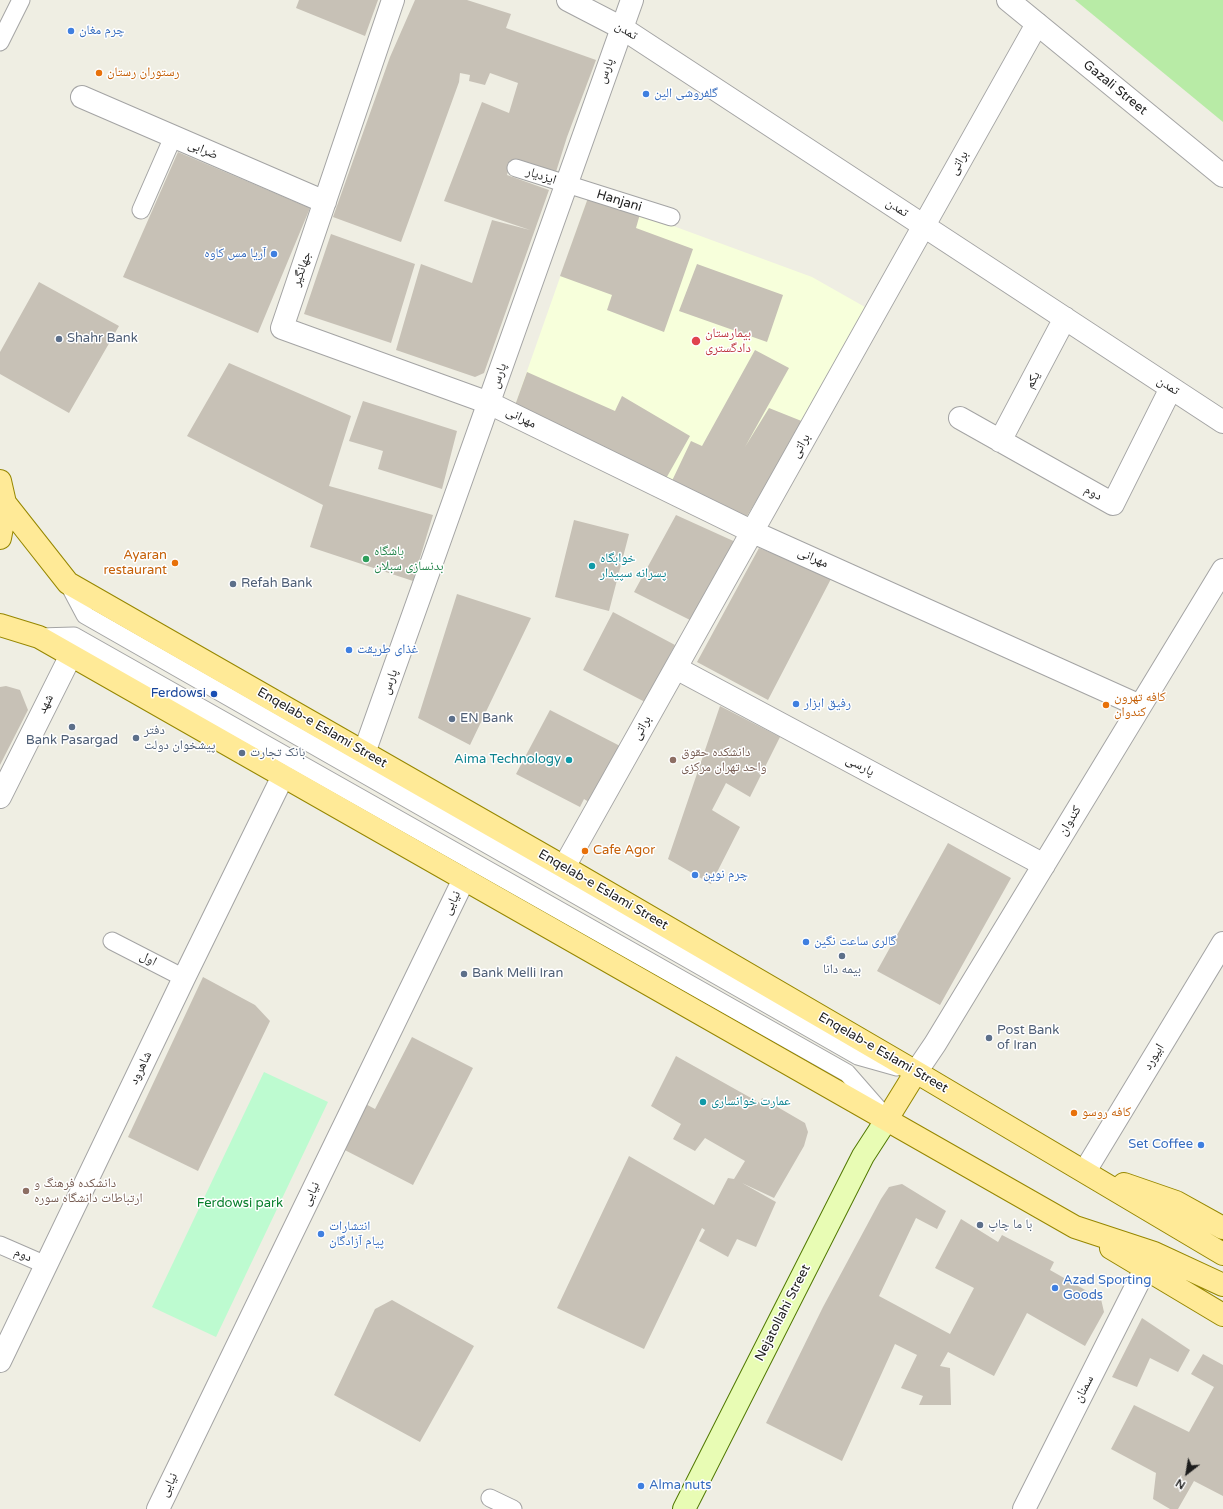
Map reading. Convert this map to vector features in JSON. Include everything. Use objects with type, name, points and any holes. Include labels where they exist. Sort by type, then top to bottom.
[{"type":"main road","points":[[0,481],[5,503],[5,516],[0,538]]},
{"type":"main road","name":"Enqelab-e Eslami Street","points":[[5,503],[68,583],[564,867],[916,1072],[1223,1254]]},
{"type":"main road","points":[[0,625],[39,637],[71,655],[887,1119],[1075,1227],[1223,1315]]},
{"type":"main road","points":[[887,1119],[916,1072]]},
{"type":"main road","name":"Nejatollahi Street","points":[[684,1509],[863,1156],[887,1119]]},
{"type":"main road","points":[[1085,1172],[1176,1202],[1223,1228]]},
{"type":"main road","points":[[1075,1227],[1154,1253],[1223,1286]]},
{"type":"street","name":"جهانگیر","points":[[393,0],[282,328],[489,403]]},
{"type":"street","name":"تمدن","points":[[568,0],[622,28],[1223,422]]},
{"type":"street","name":"پارس","points":[[364,753],[632,0]]},
{"type":"street","name":"Gazali Street","points":[[1008,0],[1223,176]]},
{"type":"street","name":"براتی","points":[[564,867],[1037,24]]},
{"type":"street","name":"ضرابی","points":[[82,97],[324,202]]},
{"type":"street","name":"یکم","points":[[1000,441],[1065,318]]},
{"type":"street","name":"دوم","points":[[960,418],[1112,504],[1171,388]]},
{"type":"street","name":"مهرانی","points":[[489,403],[753,532],[1140,706]]},
{"type":"street","name":"کندوان","points":[[916,1072],[935,1044],[1223,570]]},
{"type":"street","name":"شهد","points":[[0,796],[71,655]]},
{"type":"street","name":"پارسی","points":[[676,668],[1044,865]]},
{"type":"street","name":"شاهرود","points":[[0,1361],[283,776]]},
{"type":"street","name":"نیایی","points":[[158,1509],[464,879]]},
{"type":"street","name":"ابیورد","points":[[1085,1172],[1223,943]]},
{"type":"street","name":"سمنان","points":[[1024,1509],[1145,1269]]},
{"type":"lane","points":[[0,42],[21,0]]},
{"type":"lane","points":[[141,210],[172,137]]},
{"type":"lane","name":"ایزدیار","points":[[516,168],[566,184]]},
{"type":"lane","name":"Hanjani","points":[[566,184],[671,217]]},
{"type":"lane","points":[[68,583],[85,615],[858,1056],[916,1072]]},
{"type":"lane","points":[[39,637],[74,636],[847,1073],[887,1119]]},
{"type":"lane","name":"اول","points":[[112,941],[184,978]]},
{"type":"lane","name":"دوم","points":[[0,1245],[46,1266]]},
{"type":"lane","points":[[490,1498],[513,1509]]},
{"type":"shaded area","name":"بیمارستان دادگستری","points":[[589,195],[812,277],[872,311],[744,521],[514,408]]},
{"type":"green space","points":[[1075,0],[1223,0],[1223,122]]},
{"type":"green space","name":"Ferdowsi park","points":[[264,1072],[328,1102],[216,1337],[152,1307]]},
{"type":"building","points":[[299,0],[378,0],[365,36],[296,8]]},
{"type":"building","points":[[415,0],[467,0],[511,14],[506,28],[596,60],[567,137],[555,175],[511,160],[507,175],[549,190],[484,373],[475,377],[396,350],[421,264],[472,283],[492,220],[530,230],[444,201],[482,102],[509,113],[518,83],[490,73],[485,85],[469,81],[470,75],[460,73],[459,82],[401,242],[333,217],[390,57]]},
{"type":"building","points":[[178,152],[310,208],[258,333],[123,277]]},
{"type":"building","points":[[589,195],[640,214],[636,228],[693,249],[664,332],[607,310],[612,295],[560,276]]},
{"type":"building","points":[[331,234],[415,264],[391,343],[304,314]]},
{"type":"building","points":[[697,264],[783,295],[767,342],[679,311]]},
{"type":"building","name":"Shahr Bank","points":[[39,282],[119,326],[69,413],[0,374],[0,352]]},
{"type":"building","points":[[755,350],[789,368],[745,447],[769,408],[804,422],[744,521],[670,485],[691,441],[702,446]]},
{"type":"building","points":[[229,363],[351,416],[329,486],[433,515],[413,581],[310,547],[323,505],[187,436]]},
{"type":"building","points":[[527,372],[615,411],[622,396],[690,436],[664,482],[514,408]]},
{"type":"building","points":[[363,401],[457,431],[442,489],[378,469],[383,451],[349,441]]},
{"type":"building","points":[[676,515],[740,544],[696,623],[634,592]]},
{"type":"building","name":"خوابگاه پسرانه سپیدار","points":[[574,520],[629,534],[609,611],[555,597]]},
{"type":"building","points":[[759,548],[832,577],[768,700],[697,662]]},
{"type":"building","points":[[457,594],[531,618],[470,745],[418,718]]},
{"type":"building","points":[[613,612],[675,645],[645,702],[583,670]]},
{"type":"building","points":[[6,686],[20,690],[28,710],[0,765],[0,687]]},
{"type":"building","points":[[720,706],[780,737],[750,797],[726,783],[712,810],[740,827],[711,884],[668,859]]},
{"type":"building","name":"Aima Technology","points":[[550,710],[622,747],[592,804],[584,799],[580,807],[516,774]]},
{"type":"building","points":[[948,843],[1011,878],[940,1005],[877,971]]},
{"type":"building","points":[[203,977],[255,1005],[270,1021],[198,1171],[128,1137]]},
{"type":"building","points":[[412,1037],[473,1068],[413,1185],[335,1145],[358,1100],[375,1109]]},
{"type":"building","points":[[676,1056],[760,1103],[762,1098],[805,1123],[808,1132],[804,1146],[774,1198],[742,1183],[776,1202],[756,1247],[737,1239],[728,1257],[699,1241],[705,1230],[702,1228],[644,1349],[557,1308],[629,1156],[714,1205],[728,1178],[734,1179],[745,1161],[705,1138],[695,1151],[673,1139],[681,1124],[651,1106]]},
{"type":"building","points":[[902,1184],[946,1211],[937,1229],[916,1218],[879,1296],[950,1334],[974,1288],[935,1268],[961,1219],[998,1242],[1002,1235],[1054,1262],[1050,1270],[1101,1299],[1104,1312],[1085,1346],[1027,1313],[994,1376],[948,1352],[940,1366],[950,1368],[951,1405],[919,1405],[923,1396],[901,1388],[917,1355],[895,1344],[842,1461],[766,1423],[823,1307],[881,1199],[889,1187]]},
{"type":"building","points":[[392,1300],[474,1346],[420,1442],[334,1395],[375,1309]]},
{"type":"building","points":[[1142,1318],[1190,1350],[1178,1372],[1150,1358],[1137,1387],[1112,1377]]},
{"type":"building","points":[[1203,1354],[1223,1365],[1223,1496],[1194,1481],[1178,1509],[1170,1509],[1153,1499],[1156,1473],[1111,1449],[1134,1405],[1189,1432],[1214,1387],[1191,1374]]},
{"type":"place","name":"چرم مغان","points":[[71,31]]},
{"type":"place","name":"رستوران رستان","points":[[99,73]]},
{"type":"place","name":"گلفروشی الین","points":[[646,94]]},
{"type":"place","name":"آریا مس کاوه","points":[[274,254]]},
{"type":"place","name":"Shahr Bank","points":[[59,339]]},
{"type":"place","name":"بیمارستان دادگستری","points":[[696,341]]},
{"type":"place","name":"باشگاه بدنسازی سبلان","points":[[366,559]]},
{"type":"place","name":"Ayaran restaurant","points":[[175,563]]},
{"type":"place","name":"خوابگاه پسرانه سپیدار","points":[[592,566]]},
{"type":"place","name":"Refah Bank","points":[[233,584]]},
{"type":"place","name":"غذای طریقت","points":[[349,650]]},
{"type":"place","name":"Ferdowsi","points":[[214,694]]},
{"type":"place","name":"رفیق ابزار","points":[[796,704]]},
{"type":"place","name":"کافه تهرون کندوان","points":[[1106,705]]},
{"type":"place","name":"EN Bank","points":[[452,719]]},
{"type":"place","name":"Bank Pasargad","points":[[72,727]]},
{"type":"place","name":"دفتر پیشخوان دولت","points":[[136,738]]},
{"type":"place","name":"بانک تجارت","points":[[242,753]]},
{"type":"place","name":"Aima Technology","points":[[569,760]]},
{"type":"place","name":"دانشکده حقوق واحد تهران مرکزی","points":[[673,760]]},
{"type":"place","name":"Cafe Agor","points":[[585,851]]},
{"type":"place","name":"چرم نوین","points":[[695,875]]},
{"type":"place","name":"گالری ساعت نگین","points":[[806,942]]},
{"type":"place","name":"بیمه دانا","points":[[842,956]]},
{"type":"place","name":"Bank Melli Iran","points":[[464,974]]},
{"type":"place","name":"Post Bank of Iran","points":[[989,1038]]},
{"type":"place","name":"عمارت خوانساری","points":[[703,1102]]},
{"type":"place","name":"کافه روسو","points":[[1074,1113]]},
{"type":"place","name":"Set Coffee","points":[[1201,1145]]},
{"type":"place","name":"دانشکده فرهنگ و ارتباطات دانشگاه سوره","points":[[26,1191]]},
{"type":"place","name":"با ما چاپ","points":[[980,1225]]},
{"type":"place","name":"انتشارات پیام آزادگان","points":[[321,1234]]},
{"type":"place","name":"Azad Sporting Goods","points":[[1055,1288]]},
{"type":"place","name":"Alma nuts","points":[[641,1486]]}]
